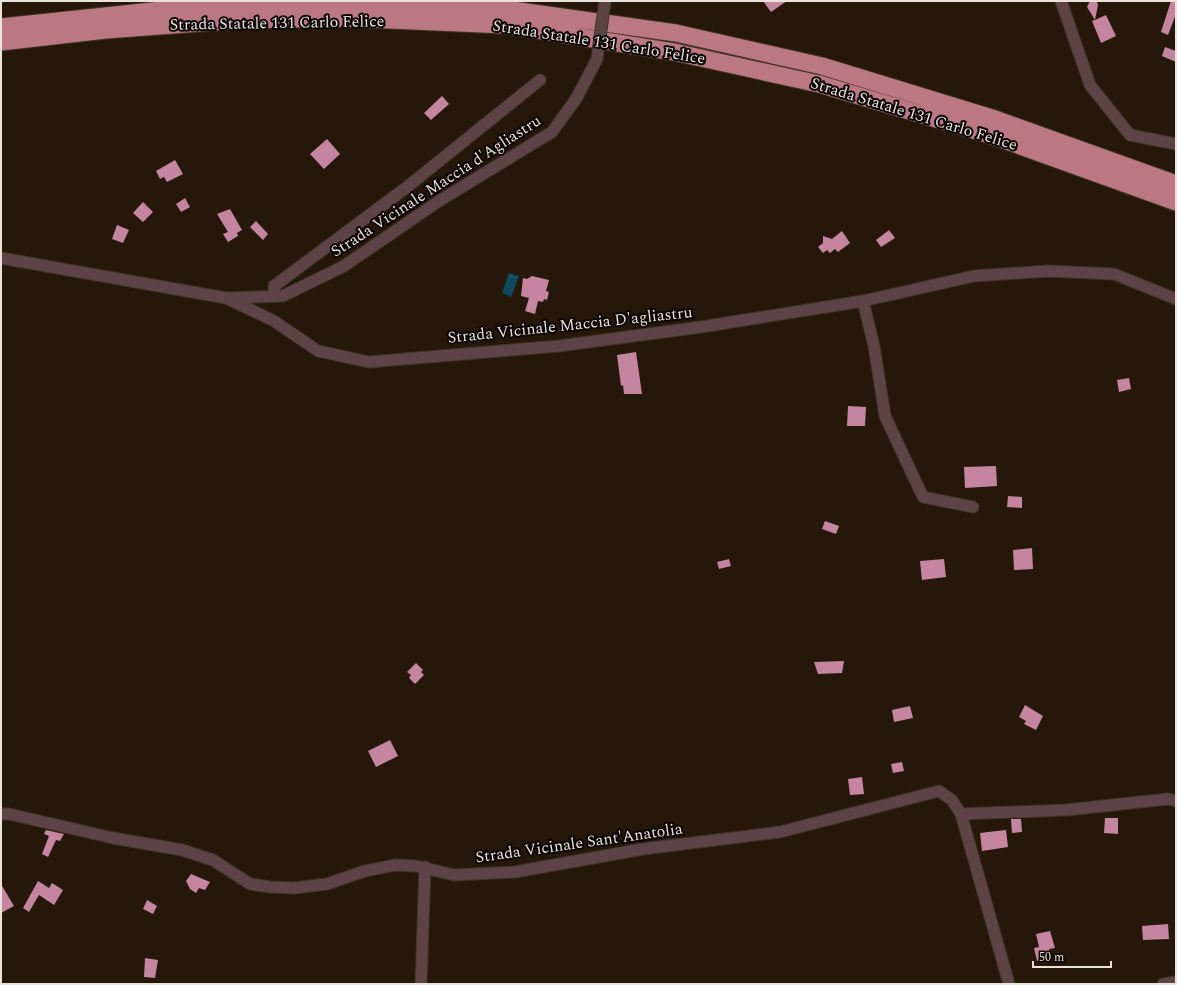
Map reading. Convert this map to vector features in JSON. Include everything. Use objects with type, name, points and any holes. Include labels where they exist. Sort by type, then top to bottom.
[{"type":"highway","name":"Strada Statale 131 Carlo Felice","points":[[1,37],[171,9],[306,11],[505,9],[676,33],[822,66],[995,119],[1176,184]]},
{"type":"highway","name":"Strada Statale 131 Carlo Felice","points":[[306,11],[343,18],[505,25],[674,52],[826,86],[990,135],[1176,202]]},
{"type":"street","name":"Strada Vicinale Maccia d'Agliastru","points":[[226,298],[283,296],[344,266],[439,202],[552,132],[576,99],[597,59],[605,1]]},
{"type":"street","points":[[1061,1],[1090,85],[1130,135],[1176,144]]},
{"type":"street","points":[[275,296],[274,286],[407,187],[540,80]]},
{"type":"street","name":"Strada Vicinale Maccia D'agliastru","points":[[1,258],[226,298],[274,321],[318,351],[369,362],[559,346],[702,327],[863,301],[974,276],[1048,271],[1114,274],[1176,298]]},
{"type":"street","points":[[863,301],[874,346],[886,416],[923,497],[973,507]]},
{"type":"street","name":"Strada Vicinale Sant'Anatolia","points":[[1,814],[9,814],[113,838],[182,850],[213,860],[250,884],[294,888],[327,884],[365,871],[407,864],[454,875],[515,872],[642,849],[773,833],[835,819],[939,791],[952,800],[961,814],[1009,984]]},
{"type":"street","points":[[961,814],[1066,810],[1168,799],[1176,800]]},
{"type":"street","points":[[421,984],[425,867]]},
{"type":"street","points":[[1163,984],[1176,982]]},
{"type":"water","points":[[509,273],[519,276],[511,297],[502,293]]},
{"type":"building","points":[[763,1],[787,1],[771,12]]},
{"type":"building","points":[[1090,1],[1097,1],[1098,5],[1095,20],[1087,7]]},
{"type":"building","points":[[1171,1],[1176,1],[1176,14],[1168,35],[1161,32]]},
{"type":"building","points":[[1106,15],[1116,36],[1101,43],[1092,21]]},
{"type":"building","points":[[1165,47],[1176,51],[1176,62],[1162,56]]},
{"type":"building","points":[[442,96],[449,104],[431,120],[424,113]]},
{"type":"building","points":[[327,139],[340,154],[324,169],[310,154]]},
{"type":"building","points":[[175,160],[183,174],[167,182],[164,177],[160,179],[156,171]]},
{"type":"building","points":[[185,198],[190,207],[181,212],[176,204]]},
{"type":"building","points":[[143,202],[153,212],[143,222],[133,213]]},
{"type":"building","points":[[230,209],[242,230],[237,233],[238,236],[228,242],[223,234],[228,232],[217,214]]},
{"type":"building","points":[[256,221],[268,234],[263,240],[250,227]]},
{"type":"building","points":[[117,225],[129,230],[123,243],[112,239]]},
{"type":"building","points":[[889,230],[895,238],[881,247],[876,240]]},
{"type":"building","points":[[842,231],[850,243],[838,252],[835,249],[830,253],[827,250],[823,253],[818,247],[823,243],[823,236],[832,239]]},
{"type":"building","points":[[532,276],[549,280],[546,291],[549,292],[547,300],[544,299],[543,302],[538,301],[535,314],[525,311],[529,298],[521,296],[523,278],[527,279]]},
{"type":"building","points":[[636,352],[642,394],[624,394],[623,385],[621,386],[617,355]]},
{"type":"building","points":[[1129,378],[1131,389],[1119,392],[1117,380]]},
{"type":"building","points":[[848,406],[866,407],[865,426],[847,426]]},
{"type":"building","points":[[996,466],[997,486],[965,488],[964,467]]},
{"type":"building","points":[[1008,496],[1022,497],[1022,508],[1007,507]]},
{"type":"building","points":[[825,521],[839,526],[836,534],[822,529]]},
{"type":"building","points":[[1032,548],[1033,569],[1014,570],[1013,550]]},
{"type":"building","points":[[729,559],[731,566],[719,569],[717,562]]},
{"type":"building","points":[[944,559],[946,577],[922,580],[920,561]]},
{"type":"building","points":[[844,661],[842,673],[818,674],[814,662]]},
{"type":"building","points":[[416,663],[423,670],[421,672],[424,675],[415,684],[409,678],[411,675],[407,672]]},
{"type":"building","points":[[1025,705],[1043,716],[1036,730],[1024,724],[1026,721],[1019,717]]},
{"type":"building","points":[[910,706],[913,718],[894,722],[892,710]]},
{"type":"building","points":[[390,740],[398,756],[376,767],[368,751]]},
{"type":"building","points":[[902,762],[904,771],[893,773],[891,764]]},
{"type":"building","points":[[862,777],[864,794],[850,795],[848,779]]},
{"type":"building","points":[[1105,818],[1118,818],[1118,834],[1104,833]]},
{"type":"building","points":[[1011,819],[1021,819],[1022,832],[1012,833]]},
{"type":"building","points":[[46,830],[64,834],[60,841],[56,840],[48,857],[42,854],[49,836],[44,834]]},
{"type":"building","points":[[1006,830],[1008,847],[982,851],[980,833]]},
{"type":"building","points":[[191,874],[210,882],[205,890],[199,888],[196,893],[190,889],[186,881]]},
{"type":"building","points":[[38,881],[49,888],[52,883],[63,890],[54,905],[39,895],[29,912],[23,908]]},
{"type":"building","points":[[1,884],[14,906],[1,913]]},
{"type":"building","points":[[147,900],[157,906],[153,914],[143,909]]},
{"type":"building","points":[[1168,924],[1169,939],[1143,940],[1142,926]]},
{"type":"building","points":[[1050,931],[1055,948],[1049,949],[1051,958],[1037,961],[1034,948],[1039,947],[1036,934]]},
{"type":"building","points":[[145,958],[158,960],[155,978],[144,977]]}]
